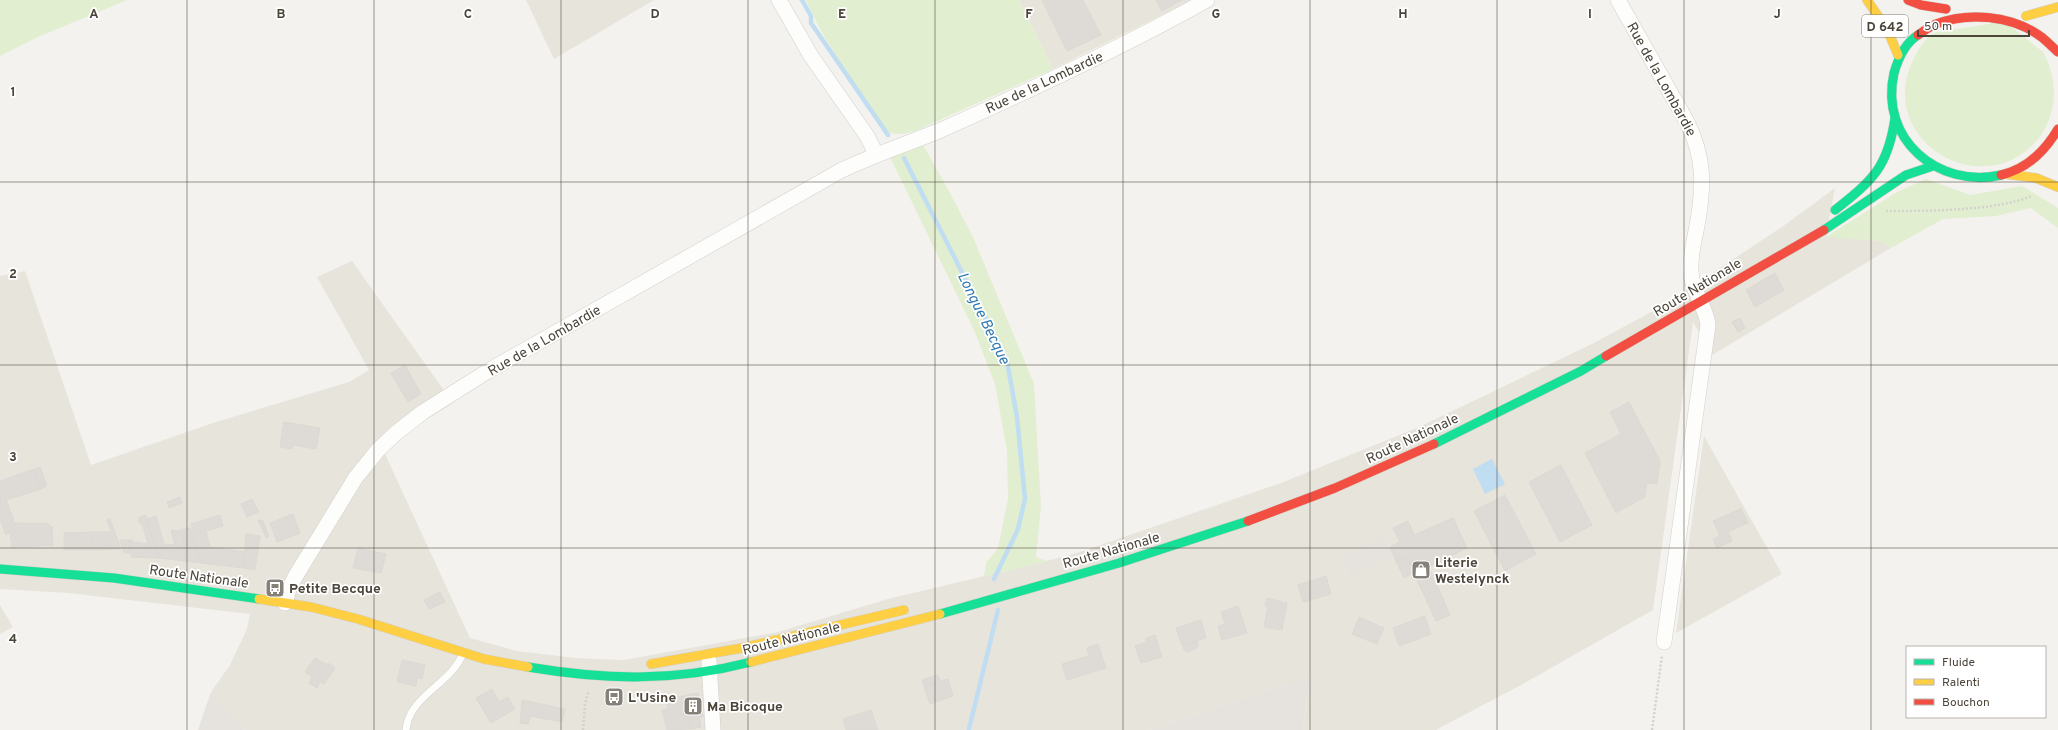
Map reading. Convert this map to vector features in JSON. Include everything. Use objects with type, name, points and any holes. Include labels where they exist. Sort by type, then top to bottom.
[{"type":"main road","name":"D 642","points":[[1867,0],[1887,29],[1898,55]]},
{"type":"main road","name":"D 642","points":[[1898,55],[1907,40],[1918,28],[1931,17],[1951,8],[1921,5],[1908,0]]},
{"type":"main road","points":[[2058,7],[2022,14],[2047,35],[2058,52]]},
{"type":"main road","points":[[1898,55],[1891,82],[1891,100],[1895,118],[1904,137],[1912,148],[1933,166],[1948,173],[1973,178],[1990,178],[2006,174],[2021,168],[2034,159],[2046,148],[2058,129]]},
{"type":"main road","name":"Route Nationale","points":[[1780,254],[1864,187],[1882,167],[1889,152],[1895,118]]},
{"type":"main road","name":"Route Nationale","points":[[0,569],[108,577],[285,603],[358,619],[463,653],[506,664],[594,677],[639,678],[711,671],[780,656],[939,614],[1029,587],[1119,563],[1209,534],[1347,483],[1412,455],[1516,405],[1614,352],[1780,254],[1838,222],[1906,175],[1933,166]]},
{"type":"main road","points":[[2006,174],[2027,176],[2054,185]]},
{"type":"main road","name":"Route Nationale","points":[[958,599],[1029,587]]},
{"type":"main road","name":"Route Nationale","points":[[639,666],[708,655],[910,608]]},
{"type":"main road","name":"Route Nationale","points":[[553,671],[625,667]]},
{"type":"street","points":[[779,0],[811,56],[862,129],[876,154]]},
{"type":"street","name":"Rue de la Lombardie","points":[[285,603],[289,589],[295,577],[356,477],[378,450],[406,425],[446,397],[834,174],[876,154],[941,130],[1091,61],[1207,0]]},
{"type":"street","name":"Rue de la Lombardie","points":[[1618,0],[1687,122],[1699,151],[1702,170],[1702,191],[1691,256],[1691,273],[1694,288],[1701,301],[1707,318],[1707,338],[1664,642]]},
{"type":"street","points":[[708,655],[711,671],[713,730]]},
{"type":"lane","points":[[406,730],[411,714],[420,701],[456,667],[463,653]]},
{"type":"path","points":[[1880,211],[1989,206],[2030,197],[2054,185]]},
{"type":"path","points":[[1652,730],[1664,642]]},
{"type":"path","points":[[583,730],[586,698],[594,677]]},
{"type":"shaded area","points":[[526,0],[654,0],[554,59]]},
{"type":"shaded area","points":[[1019,0],[1192,0],[1053,69]]},
{"type":"shaded area","points":[[1835,188],[1826,236],[1881,241],[1891,248],[1712,355],[1693,322],[1653,610],[1530,680],[1436,730],[1303,730],[1306,701],[1312,677],[1149,730],[245,730],[211,692],[230,665],[247,629],[250,614],[68,593],[0,589],[0,276],[25,271],[91,465],[216,422],[349,382],[369,370],[317,277],[352,261],[453,403],[413,428],[385,454],[470,638],[517,651],[576,658],[624,660],[778,632],[888,599],[1047,561],[1080,552],[1281,483],[1419,427],[1592,344],[1664,305],[1782,227]]},
{"type":"shaded area","points":[[1704,436],[1782,574],[1676,633]]},
{"type":"shaded area","points":[[1384,536],[1394,556],[1351,577],[1341,557]]},
{"type":"shaded area","points":[[0,605],[13,627],[0,634]]},
{"type":"shaded area","points":[[1313,676],[1306,701],[1303,730],[1149,730]]},
{"type":"shaded area","points":[[211,692],[245,730],[198,730]]},
{"type":"green space","points":[[0,0],[127,0],[38,37],[0,56]]},
{"type":"green space","points":[[806,0],[1019,0],[1053,69],[915,131],[893,134],[881,128],[821,31]]},
{"type":"green space","points":[[2004,21],[2043,52],[2048,62],[2053,82],[2054,92],[2051,113],[2043,132],[2021,155],[1995,165],[1968,165],[1943,156],[1922,139],[1909,116],[1905,88],[1914,58],[1928,37],[1942,31]]},
{"type":"green space","points":[[922,143],[973,237],[1034,384],[1041,507],[1036,557],[1047,561],[984,576],[986,563],[998,548],[1008,499],[1007,451],[995,384],[974,330],[890,157]]},
{"type":"green space","points":[[1926,179],[1970,195],[2022,186],[2058,208],[2058,228],[2031,208],[1996,216],[1943,219],[1891,248],[1881,241],[1826,237],[1897,192]]},
{"type":"water","points":[[1492,459],[1505,484],[1485,494],[1473,469]]},
{"type":"building","points":[[1042,0],[1083,0],[1101,35],[1067,51]]},
{"type":"building","points":[[1156,0],[1182,0],[1162,11]]},
{"type":"building","points":[[1775,273],[1784,290],[1755,307],[1746,290]]},
{"type":"building","points":[[1740,318],[1745,328],[1738,332],[1732,322]]},
{"type":"building","points":[[405,365],[421,394],[408,402],[391,373]]},
{"type":"building","points":[[1629,402],[1660,461],[1657,484],[1647,483],[1645,497],[1616,513],[1585,453],[1621,434],[1610,412]]},
{"type":"building","points":[[284,422],[320,428],[316,449],[293,445],[292,449],[280,447]]},
{"type":"building","points":[[1561,465],[1592,525],[1560,542],[1529,482]]},
{"type":"building","points":[[40,467],[47,486],[41,489],[34,469]]},
{"type":"building","points":[[34,469],[41,489],[6,500],[18,531],[32,531],[32,523],[46,523],[52,527],[53,545],[12,547],[10,532],[6,535],[0,519],[0,481]]},
{"type":"building","points":[[1505,495],[1536,554],[1505,571],[1474,511]]},
{"type":"building","points":[[180,497],[182,503],[172,507],[170,501]]},
{"type":"building","points":[[252,499],[259,512],[247,517],[241,504]]},
{"type":"building","points":[[170,501],[172,507],[169,508],[167,502]]},
{"type":"building","points":[[1741,508],[1748,523],[1745,524],[1738,510]]},
{"type":"building","points":[[1738,510],[1745,524],[1728,532],[1732,541],[1717,548],[1713,539],[1720,535],[1713,521]]},
{"type":"building","points":[[293,514],[300,533],[277,542],[270,523]]},
{"type":"building","points":[[146,515],[148,522],[140,524],[138,518]]},
{"type":"building","points":[[220,515],[223,526],[206,531],[210,547],[245,552],[244,568],[201,563],[191,530],[193,530],[191,524]]},
{"type":"building","points":[[156,516],[164,544],[175,545],[171,530],[181,531],[185,547],[184,561],[158,558],[148,519]]},
{"type":"building","name":"Literie Westelynck","points":[[1453,518],[1467,548],[1429,567],[1450,615],[1436,621],[1406,556],[1396,561],[1390,547],[1400,542],[1393,528],[1408,521],[1414,535]]},
{"type":"building","points":[[110,519],[121,549],[92,550],[92,532],[111,532],[107,520]]},
{"type":"building","points":[[258,520],[263,521],[269,537],[266,538]]},
{"type":"building","points":[[148,522],[158,558],[131,557],[131,553],[128,553],[130,540],[132,540],[133,546],[133,542],[148,544],[142,523]]},
{"type":"building","points":[[15,523],[32,523],[32,531],[18,531]]},
{"type":"building","points":[[190,528],[201,563],[184,561],[185,547],[181,530]]},
{"type":"building","points":[[92,532],[92,550],[64,550],[64,533]]},
{"type":"building","points":[[246,534],[260,536],[255,570],[244,568]]},
{"type":"building","points":[[120,540],[130,540],[128,553],[124,553]]},
{"type":"building","points":[[358,548],[386,554],[381,573],[353,568]]},
{"type":"building","points":[[1406,556],[1414,573],[1404,578],[1396,561]]},
{"type":"building","points":[[1326,576],[1331,594],[1303,602],[1298,585]]},
{"type":"building","points":[[440,592],[445,602],[429,609],[424,600]]},
{"type":"building","points":[[1267,598],[1287,603],[1282,630],[1264,627],[1268,606],[1265,606]]},
{"type":"building","points":[[1238,606],[1247,633],[1222,640],[1218,626],[1225,624],[1221,612]]},
{"type":"building","points":[[1425,616],[1431,634],[1399,646],[1393,628]]},
{"type":"building","points":[[1359,617],[1384,628],[1377,644],[1352,634]]},
{"type":"building","points":[[1201,620],[1206,638],[1182,645],[1176,628]]},
{"type":"building","points":[[1155,635],[1162,657],[1141,663],[1135,646],[1146,642],[1146,638]]},
{"type":"building","points":[[1197,641],[1197,648],[1187,652],[1184,650],[1183,645]]},
{"type":"building","points":[[1098,644],[1106,668],[1067,680],[1062,664],[1089,656],[1087,648]]},
{"type":"building","points":[[315,658],[327,665],[328,663],[335,668],[324,684],[305,672]]},
{"type":"building","points":[[402,660],[425,665],[422,679],[417,678],[416,686],[397,682]]},
{"type":"building","points":[[938,675],[940,681],[924,686],[922,680]]},
{"type":"building","points":[[312,677],[320,682],[317,688],[309,683]]},
{"type":"building","points":[[948,679],[953,696],[930,704],[924,686]]},
{"type":"building","points":[[492,689],[499,702],[508,697],[515,709],[491,723],[476,698]]},
{"type":"building","name":"Ma Bicoque","points":[[698,693],[703,717],[699,717],[701,727],[691,729],[683,696]]},
{"type":"building","points":[[683,696],[691,729],[667,730],[662,710],[668,709],[666,699]]},
{"type":"building","points":[[522,700],[565,709],[562,722],[530,716],[528,724],[520,723]]},
{"type":"building","points":[[871,710],[878,730],[846,730],[843,719]]},
{"type":"waterway","name":"Longue Becque","points":[[802,0],[811,16],[811,23],[888,135]]},
{"type":"waterway","name":"Longue Becque","points":[[904,158],[1007,361],[1017,417],[1025,499],[1018,529],[994,579]]},
{"type":"waterway","name":"Longue Becque","points":[[969,729],[998,610]]},
{"type":"traffic: fast","points":[[1918,35],[1909,42],[1894,73],[1892,97],[1896,119],[1905,138],[1918,154],[1936,166],[1956,174],[1978,177],[2001,175]]},
{"type":"traffic: fast","points":[[1835,210],[1869,181],[1877,171],[1888,149],[1895,118]]},
{"type":"traffic: fast","points":[[1824,230],[1906,175],[1933,166]]},
{"type":"traffic: fast","points":[[1434,444],[1581,371],[1606,356]]},
{"type":"traffic: fast","points":[[940,614],[1119,563],[1248,521]]},
{"type":"traffic: fast","points":[[0,569],[114,578],[259,599]]},
{"type":"traffic: fast","points":[[528,667],[584,675],[640,677],[694,673],[751,662]]},
{"type":"traffic: slow","points":[[1867,0],[1887,29],[1898,55]]},
{"type":"traffic: slow","points":[[2026,16],[2058,7]]},
{"type":"traffic: slow","points":[[2006,174],[2036,178],[2058,187]]},
{"type":"traffic: slow","points":[[259,599],[311,607],[358,619],[484,659],[528,667]]},
{"type":"traffic: slow","points":[[651,664],[742,648],[904,610]]},
{"type":"traffic: slow","points":[[751,662],[940,614]]},
{"type":"traffic: jam","points":[[1908,0],[1921,5],[1946,9]]},
{"type":"traffic: jam","points":[[1918,35],[1934,25],[1948,20],[1975,17],[1989,18],[2003,20],[2029,29],[2058,52]]},
{"type":"traffic: jam","points":[[2001,175],[2027,164],[2041,152],[2058,129]]},
{"type":"traffic: jam","points":[[1606,356],[1824,230]]},
{"type":"traffic: jam","points":[[1248,521],[1335,488],[1434,444]]},
{"type":"place","name":"Literie Westelynck","points":[[1421,570]]},
{"type":"place","name":"Petite Becque","points":[[275,588]]},
{"type":"place","name":"L'Usine","points":[[614,697]]},
{"type":"place","name":"Ma Bicoque","points":[[693,706]]}]
